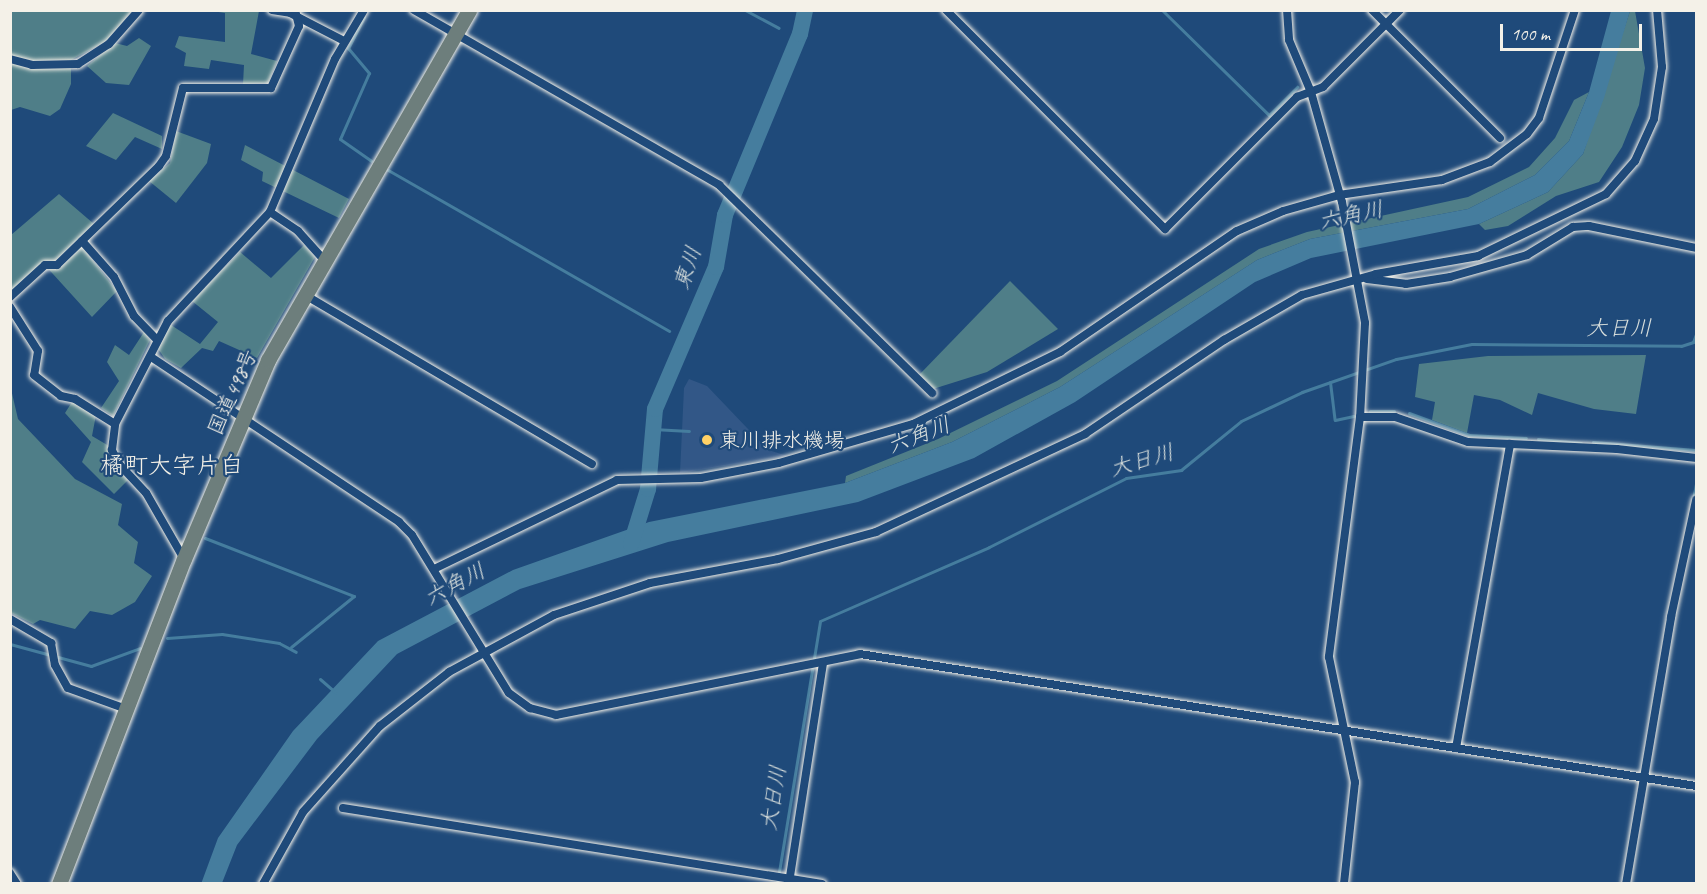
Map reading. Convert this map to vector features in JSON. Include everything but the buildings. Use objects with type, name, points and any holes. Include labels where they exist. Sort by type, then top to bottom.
[{"type":"highway","name":"国道498号","points":[[58,884],[184,558],[268,360],[469,10]]},
{"type":"street","points":[[10,59],[32,65],[78,64],[110,44],[139,10]]},
{"type":"street","points":[[272,10],[296,14],[344,41]]},
{"type":"street","points":[[184,558],[146,493],[119,464],[112,450],[115,424],[151,357],[156,339],[202,282],[270,212],[344,41],[364,10]]},
{"type":"street","points":[[414,10],[680,159],[724,190],[932,393]]},
{"type":"street","points":[[946,10],[1165,229],[1297,97],[1311,92],[1339,72],[1400,10]]},
{"type":"street","points":[[1287,10],[1296,66],[1311,92],[1361,278],[1363,384],[1329,657],[1355,782],[1344,884]]},
{"type":"street","points":[[1372,10],[1500,138]]},
{"type":"street","points":[[435,571],[617,480],[633,478],[672,480],[779,463],[914,424],[1070,346],[1237,231],[1283,211],[1442,180],[1470,172],[1510,150],[1539,118],[1575,10]]},
{"type":"street","points":[[263,884],[303,812],[343,762],[410,700],[482,650],[554,615],[650,583],[820,549],[916,516],[1085,434],[1289,302],[1324,288],[1361,278],[1499,248],[1616,187],[1647,137],[1660,90],[1657,10]]},
{"type":"street","points":[[10,297],[82,242],[166,156],[183,88],[272,88],[291,47],[296,14]]},
{"type":"street","points":[[270,212],[298,231],[325,261]]},
{"type":"street","points":[[1361,278],[1406,284],[1450,277],[1527,255],[1573,226],[1589,226],[1696,248]]},
{"type":"street","points":[[82,242],[114,278],[134,316],[156,339]]},
{"type":"street","points":[[305,295],[591,464]]},
{"type":"street","points":[[10,307],[38,351],[34,375],[61,396],[75,399],[115,424]]},
{"type":"street","points":[[151,357],[399,522],[435,571],[509,693],[530,708],[556,715],[860,654],[1696,786]]},
{"type":"street","points":[[1360,417],[1395,417],[1468,442],[1617,448],[1696,458]]},
{"type":"street","points":[[1456,748],[1510,444]]},
{"type":"street","points":[[1626,884],[1643,778],[1696,500]]},
{"type":"street","points":[[10,619],[44,637],[54,650],[55,665],[68,688],[126,709]]},
{"type":"street","points":[[789,881],[823,663]]},
{"type":"street","points":[[344,808],[769,875],[789,881],[822,884]]},
{"type":"street","points":[[10,873],[17,884]]},
{"type":"shaded area","points":[[1611,11],[1630,11],[1604,98],[1583,154],[1548,192],[1479,224],[1311,258],[1255,282],[1075,402],[974,458],[858,502],[668,542],[520,589],[397,654],[317,739],[237,845],[222,883],[201,884],[218,838],[293,731],[378,641],[513,570],[649,522],[845,483],[952,442],[1060,387],[1257,260],[1310,239],[1468,209],[1535,175],[1569,141],[1589,92]]},
{"type":"shaded area","points":[[689,379],[707,386],[768,450],[788,456],[680,473],[684,388]]},
{"type":"green space","points":[[10,11],[132,11],[107,41],[71,60],[71,84],[60,109],[50,116],[20,107],[11,110]]},
{"type":"green space","points":[[212,11],[259,11],[251,54],[277,61],[268,83],[243,84],[244,65],[211,60],[209,69],[184,66],[186,53],[175,47],[179,36],[225,42],[225,13]]},
{"type":"green space","points":[[1630,11],[1635,11],[1645,68],[1639,105],[1622,147],[1599,182],[1556,196],[1508,226],[1485,230],[1479,224],[1548,192],[1583,154]]},
{"type":"green space","points":[[139,38],[151,46],[129,85],[106,83],[87,66],[115,43],[127,46]]},
{"type":"green space","points":[[1589,92],[1569,141],[1535,175],[1468,209],[1310,239],[1257,260],[1060,387],[952,442],[845,483],[846,476],[938,439],[1057,381],[1259,249],[1307,232],[1468,197],[1529,167],[1555,138],[1574,100]]},
{"type":"green space","points":[[113,113],[162,136],[162,149],[135,137],[116,160],[86,146]]},
{"type":"green space","points":[[176,131],[211,144],[207,163],[176,203],[149,181],[170,163]]},
{"type":"green space","points":[[245,145],[349,199],[339,218],[262,181],[263,172],[241,160]]},
{"type":"green space","points":[[59,194],[94,224],[78,242],[117,291],[92,317],[43,263],[11,294],[11,235]]},
{"type":"green space","points":[[304,245],[315,257],[257,358],[219,341],[213,351],[202,348],[181,368],[165,359],[157,347],[171,325],[200,344],[218,322],[192,301],[240,252],[271,278]]},
{"type":"green space","points":[[1010,281],[1058,329],[987,372],[933,389],[919,375]]},
{"type":"green space","points":[[144,332],[150,340],[113,416],[101,408],[119,381],[107,362],[115,345],[129,355]]},
{"type":"green space","points":[[1646,355],[1636,414],[1594,409],[1538,393],[1532,415],[1500,400],[1474,395],[1467,433],[1432,420],[1435,402],[1415,397],[1419,364],[1488,356]]},
{"type":"green space","points":[[11,389],[18,419],[75,479],[122,504],[118,525],[138,542],[134,563],[152,576],[135,602],[112,615],[90,611],[75,629],[40,620],[33,624],[11,613]]},
{"type":"green space","points":[[72,402],[96,415],[92,436],[109,446],[114,467],[128,480],[114,494],[82,462],[91,442],[65,413]]},
{"type":"waterway","points":[[745,10],[779,28]]},
{"type":"waterway","name":"東川","points":[[631,544],[648,489],[655,409],[716,267],[725,215],[800,34],[805,10]]},
{"type":"waterway","points":[[1162,10],[1269,115],[1297,87]]},
{"type":"waterway","points":[[364,17],[348,48],[369,73],[340,139],[371,161]]},
{"type":"waterway","points":[[388,170],[669,331]]},
{"type":"waterway","name":"大日川","points":[[777,884],[820,621],[989,547],[1126,478],[1181,470],[1241,421],[1302,392],[1396,359],[1472,344],[1681,346],[1693,342],[1696,334]]},
{"type":"waterway","points":[[1330,382],[1335,420],[1354,416]]},
{"type":"waterway","points":[[1370,411],[1394,411]]},
{"type":"waterway","points":[[1409,413],[1469,435],[1526,438]]},
{"type":"waterway","points":[[653,429],[689,431]]},
{"type":"waterway","points":[[1538,439],[1581,443]]},
{"type":"waterway","points":[[1593,442],[1696,450]]},
{"type":"waterway","points":[[1693,499],[1696,483]]},
{"type":"waterway","points":[[205,538],[354,596],[291,647]]},
{"type":"waterway","points":[[167,638],[222,634],[279,643],[296,652]]},
{"type":"waterway","points":[[10,644],[91,666],[140,648]]},
{"type":"waterway","points":[[320,679],[335,692]]},
{"type":"place","name":"東川排水機場","points":[[707,440]]},
{"type":"district","name":"橘町大字片白","points":[[172,466]]},
{"type":"water label","name":"六角川","points":[[1351,216]]},
{"type":"water label","name":"六角川","points":[[919,436]]},
{"type":"water label","name":"六角川","points":[[455,585]]}]
